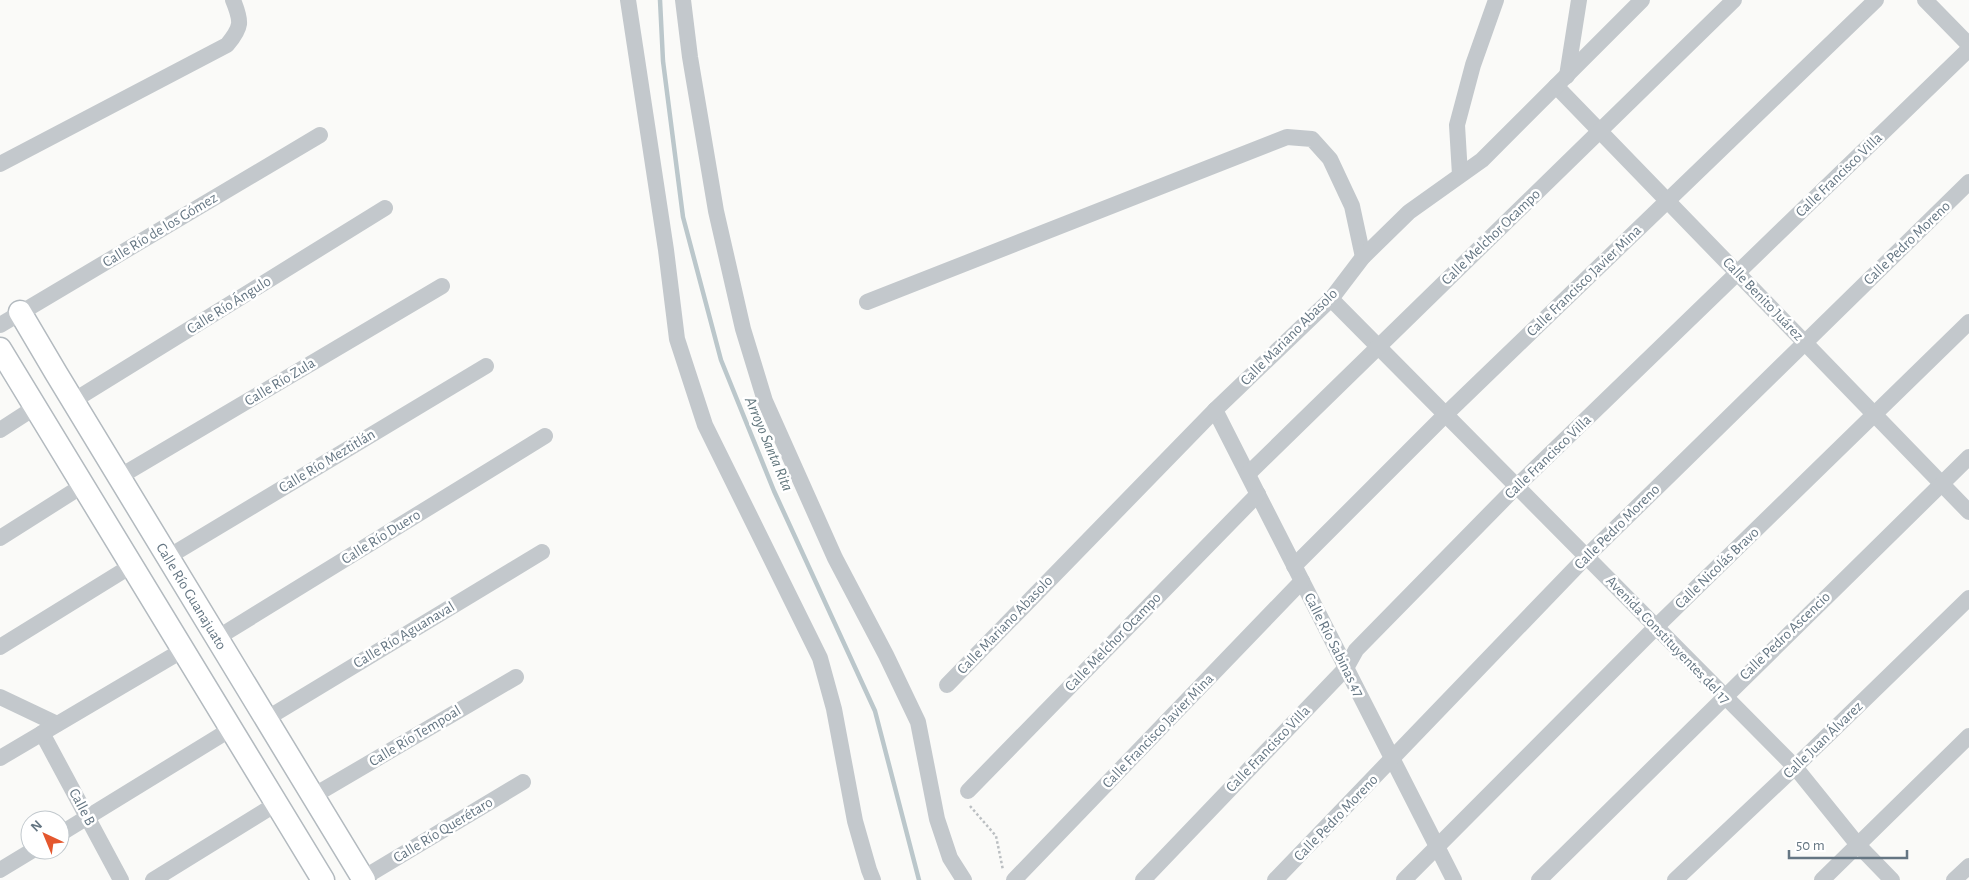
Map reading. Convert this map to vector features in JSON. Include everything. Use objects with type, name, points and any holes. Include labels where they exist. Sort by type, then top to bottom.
[{"type":"street","points":[[0,164],[227,45],[239,31],[239,14],[233,0]]},
{"type":"street","points":[[628,0],[677,339],[705,425],[820,658],[834,709],[855,821],[873,880]]},
{"type":"street","points":[[684,0],[690,56],[716,210],[743,329],[762,392],[835,558],[886,655],[918,722],[937,818],[950,858],[964,880]]},
{"type":"street","points":[[1460,176],[1458,125],[1473,65],[1496,0]]},
{"type":"street","points":[[1561,81],[1579,0]]},
{"type":"street","name":"Calle Mariano Abasolo","points":[[946,685],[1215,410],[1331,299],[1363,257],[1410,212],[1482,160],[1642,0]]},
{"type":"street","name":"Calle Melchor Ocampo","points":[[1248,474],[1734,0]]},
{"type":"street","name":"Calle Francisco Javier Mina","points":[[1294,566],[1446,414],[1876,0]]},
{"type":"street","points":[[1925,0],[1969,47]]},
{"type":"street","name":"Calle Francisco Villa","points":[[1142,880],[1346,668],[1356,650],[1517,486],[1969,47]]},
{"type":"street","name":"Calle Benito Juárez","points":[[1561,81],[1600,131],[1969,512]]},
{"type":"street","name":"Calle Río de los Gómez","points":[[0,325],[320,135]]},
{"type":"street","points":[[867,302],[1287,137],[1312,139],[1330,158],[1352,206],[1363,257]]},
{"type":"street","name":"Calle Pedro Moreno","points":[[1275,880],[1586,557],[1969,182]]},
{"type":"street","name":"Calle Río Ángulo","points":[[73,401],[385,208]]},
{"type":"street","name":"Calle Río Zula","points":[[119,477],[442,286]]},
{"type":"street","name":"Avenida Constituyentes del 17","points":[[1331,299],[1723,697],[1795,767],[1858,845],[1892,880]]},
{"type":"street","name":"Calle Río Guanajuato","points":[[20,312],[364,879]]},
{"type":"street","name":"Calle Nicolás Bravo","points":[[1404,880],[1656,627],[1969,322]]},
{"type":"street","points":[[0,349],[34,408],[323,880]]},
{"type":"street","name":"Calle Río Meztitlán","points":[[168,557],[486,366]]},
{"type":"street","points":[[0,430],[34,408]]},
{"type":"street","name":"Calle Río Sabinas 47","points":[[1215,410],[1454,880]]},
{"type":"street","name":"Calle Río Duero","points":[[217,638],[545,436]]},
{"type":"street","name":"Calle Pedro Ascencio","points":[[1538,880],[1969,457]]},
{"type":"street","points":[[0,538],[82,486]]},
{"type":"street","name":"Calle Melchor Ocampo","points":[[968,790],[1258,494]]},
{"type":"street","points":[[114,538],[144,518]]},
{"type":"street","name":"Calle Río Aguanaval","points":[[266,719],[542,552]]},
{"type":"street","points":[[0,647],[131,566]]},
{"type":"street","name":"Calle Francisco Javier Mina","points":[[1009,878],[1302,582]]},
{"type":"street","name":"Calle Juan Álvarez","points":[[1674,880],[1795,767],[1969,598]]},
{"type":"street","points":[[0,758],[182,650]]},
{"type":"street","name":"Calle Río Tempoal","points":[[313,796],[516,677]]},
{"type":"street","points":[[0,698],[58,724]]},
{"type":"street","points":[[70,828],[231,729]]},
{"type":"street","name":"Calle B","points":[[42,733],[121,880]]},
{"type":"street","points":[[1822,880],[1969,736]]},
{"type":"street","name":"Calle Río Querétaro","points":[[364,879],[523,782]]},
{"type":"street","points":[[153,880],[276,804]]},
{"type":"street","points":[[299,841],[329,822]]},
{"type":"street","points":[[0,870],[20,858]]},
{"type":"street","points":[[1954,880],[1969,866]]},
{"type":"path","points":[[968,790],[967,800],[972,810],[986,822],[996,836],[1009,878]]},
{"type":"waterway","name":"Arroyo Santa Rita","points":[[660,0],[663,61],[683,217],[721,360],[774,491],[875,711],[919,880]]}]
